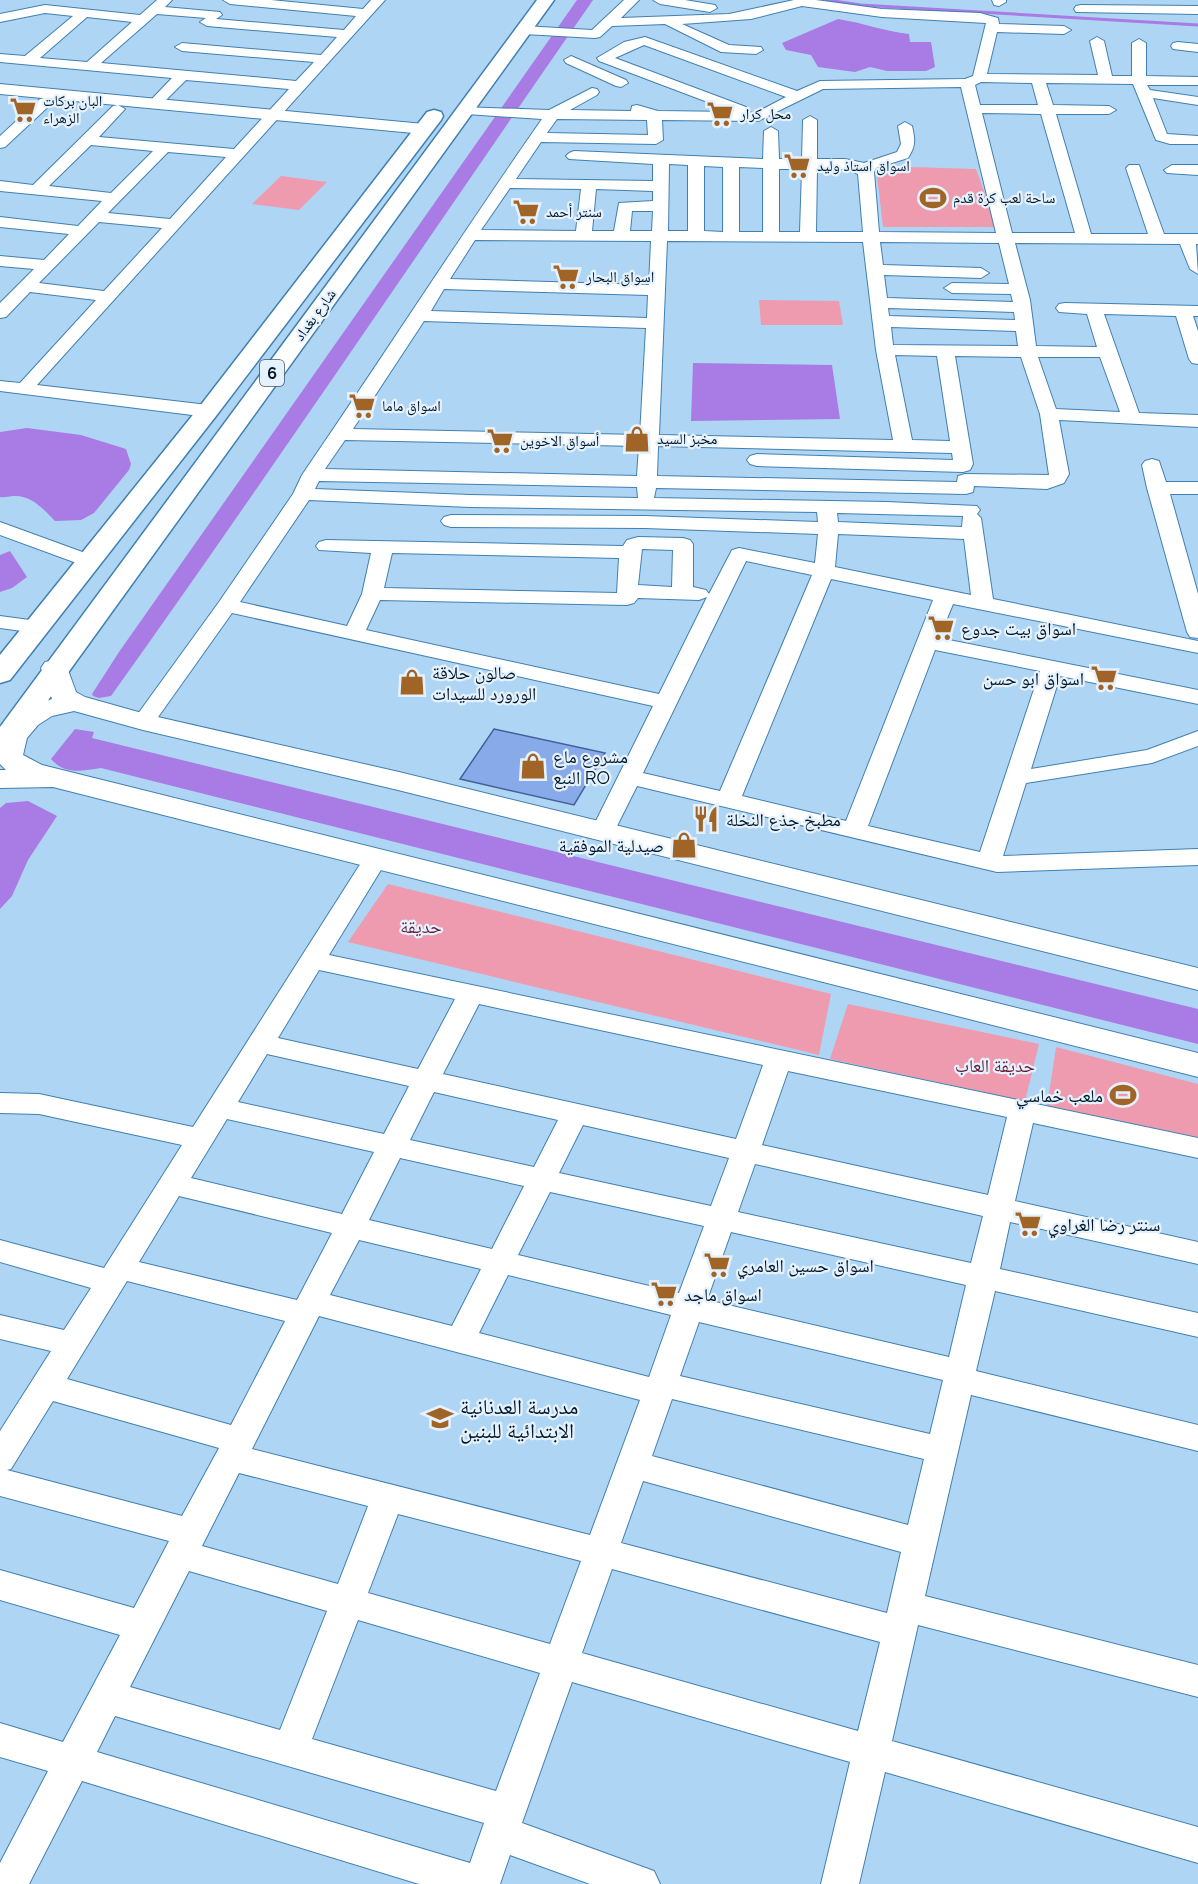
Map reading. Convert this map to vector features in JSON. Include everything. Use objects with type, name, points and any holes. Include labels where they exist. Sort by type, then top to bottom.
[{"type":"highway","points":[[459,83],[522,0]]},
{"type":"highway","name":"شارع بغداد","points":[[0,674],[208,411],[421,132],[455,106],[531,30],[546,0]]},
{"type":"highway","name":"شارع بغداد","points":[[0,747],[455,106]]},
{"type":"main road","points":[[0,89],[421,132]]},
{"type":"main road","points":[[0,98],[118,109],[270,118]]},
{"type":"main road","points":[[55,668],[64,696],[75,703],[143,722],[399,781],[1198,979]]},
{"type":"main road","points":[[75,703],[38,712],[13,737],[8,750],[9,757],[21,766],[53,778],[1198,1065]]},
{"type":"main road","points":[[0,780],[53,778]]},
{"type":"street","points":[[28,0],[45,9]]},
{"type":"street","points":[[89,67],[165,0]]},
{"type":"street","points":[[154,73],[231,0],[305,3],[367,13]]},
{"type":"street","points":[[24,389],[378,0]]},
{"type":"street","points":[[591,34],[610,22],[632,0]]},
{"type":"street","points":[[660,0],[751,15]]},
{"type":"street","points":[[340,434],[650,449],[964,470],[1047,483],[1057,479],[1059,474],[1049,414],[1028,351],[1016,282],[1003,256],[1006,238],[975,110],[973,81],[993,28],[993,21],[980,17],[882,13],[813,2],[789,4],[751,15],[610,22]]},
{"type":"street","points":[[0,75],[22,61],[83,8]]},
{"type":"street","points":[[0,18],[45,9],[83,8],[347,34]]},
{"type":"street","points":[[1081,9],[1198,10]]},
{"type":"street","points":[[663,21],[715,42],[726,49],[756,50]]},
{"type":"street","points":[[993,28],[1064,30]]},
{"type":"street","points":[[531,30],[591,34],[667,64]]},
{"type":"street","points":[[758,117],[604,58],[626,46],[645,41],[797,96]]},
{"type":"street","points":[[1097,41],[1106,80]]},
{"type":"street","points":[[1139,43],[1141,87],[1161,137],[1170,140],[1198,140]]},
{"type":"street","points":[[1178,46],[1198,48]]},
{"type":"street","points":[[175,53],[324,59]]},
{"type":"street","points":[[0,58],[300,86]]},
{"type":"street","points":[[572,60],[639,90]]},
{"type":"street","points":[[632,69],[606,76],[583,88],[654,115]]},
{"type":"street","points":[[154,104],[182,76]]},
{"type":"street","points":[[1038,79],[1085,238]]},
{"type":"street","points":[[455,106],[518,114],[758,117],[820,85],[833,83],[1038,79],[1106,80],[1198,101]]},
{"type":"street","points":[[1141,87],[1198,81]]},
{"type":"street","points":[[143,722],[227,606],[303,494],[312,475],[536,137],[553,114],[602,96]]},
{"type":"street","points":[[754,99],[776,107]]},
{"type":"street","points":[[0,144],[7,131],[45,102]]},
{"type":"street","points":[[669,103],[699,115]]},
{"type":"street","points":[[37,190],[118,109]]},
{"type":"street","points":[[975,110],[1109,110]]},
{"type":"street","points":[[536,137],[656,140],[654,115]]},
{"type":"street","points":[[808,237],[810,120]]},
{"type":"street","points":[[904,446],[885,350],[866,172],[870,165],[903,155],[908,144],[905,126]]},
{"type":"street","points":[[771,131],[771,237]]},
{"type":"street","points":[[577,138],[574,156],[661,164],[696,165],[731,162],[845,164],[858,166],[866,172]]},
{"type":"street","points":[[86,140],[238,154]]},
{"type":"street","points":[[0,313],[165,147]]},
{"type":"street","points":[[731,162],[731,237]]},
{"type":"street","points":[[372,594],[627,599],[645,513],[648,480],[660,237],[661,164]]},
{"type":"street","points":[[696,165],[696,237]]},
{"type":"street","points":[[1134,168],[1158,239]]},
{"type":"street","points":[[1172,170],[1198,170]]},
{"type":"street","points":[[505,183],[660,186]]},
{"type":"street","points":[[583,236],[589,184]]},
{"type":"street","points":[[0,186],[115,198]]},
{"type":"street","points":[[621,236],[625,206],[661,206]]},
{"type":"street","points":[[95,217],[174,224]]},
{"type":"street","points":[[0,222],[82,231]]},
{"type":"street","points":[[471,235],[808,237],[873,254],[1016,282]]},
{"type":"street","points":[[873,254],[1006,238],[1192,239],[1198,269]]},
{"type":"street","points":[[873,254],[918,255]]},
{"type":"street","points":[[0,261],[48,265]]},
{"type":"street","points":[[879,304],[1016,282]]},
{"type":"street","points":[[440,284],[657,290]]},
{"type":"street","points":[[26,287],[108,297]]},
{"type":"street","points":[[879,304],[1022,308]]},
{"type":"street","points":[[879,304],[1024,326]]},
{"type":"street","points":[[1065,308],[1190,311],[1198,359]]},
{"type":"street","points":[[1094,309],[1107,352],[1132,418]]},
{"type":"street","points":[[419,316],[656,323]]},
{"type":"street","points":[[885,350],[1107,352]]},
{"type":"street","points":[[945,351],[983,603]]},
{"type":"street","points":[[0,386],[208,411]]},
{"type":"street","points":[[1049,414],[1198,421]]},
{"type":"street","points":[[650,449],[904,446],[964,470]]},
{"type":"street","points":[[1152,465],[1157,488],[1193,594],[1198,632]]},
{"type":"street","points":[[451,521],[645,513],[826,495],[964,470]]},
{"type":"street","points":[[312,475],[364,478],[648,480],[970,510]]},
{"type":"street","points":[[360,498],[364,478]]},
{"type":"street","points":[[1157,488],[1198,488]]},
{"type":"street","points":[[303,494],[645,513],[829,529],[973,534]]},
{"type":"street","points":[[728,801],[824,571],[829,529],[826,495]]},
{"type":"street","points":[[0,528],[89,561]]},
{"type":"street","points":[[0,549],[37,542]]},
{"type":"street","points":[[326,546],[638,548],[683,544],[682,593]]},
{"type":"street","points":[[354,634],[372,594],[383,547]]},
{"type":"street","points":[[602,833],[739,554],[1198,647]]},
{"type":"street","points":[[628,591],[719,594]]},
{"type":"street","points":[[854,830],[945,596]]},
{"type":"street","points":[[227,606],[666,702]]},
{"type":"street","points":[[0,622],[37,627]]},
{"type":"street","points":[[927,642],[1198,697]]},
{"type":"street","points":[[989,862],[1052,667]]},
{"type":"street","points":[[1016,778],[1152,756],[1198,738]]},
{"type":"street","points":[[629,777],[997,864],[1198,857]]},
{"type":"street","points":[[0,1459],[375,860]]},
{"type":"street","points":[[312,960],[1198,1148]]},
{"type":"street","points":[[9,1884],[471,994]]},
{"type":"street","points":[[260,1043],[1198,1253]]},
{"type":"street","points":[[0,1740],[480,1884],[780,1059]]},
{"type":"street","points":[[0,1103],[39,1104],[200,1139]]},
{"type":"street","points":[[220,1108],[1198,1325]]},
{"type":"street","points":[[840,1884],[1022,1111]]},
{"type":"street","points":[[460,1339],[575,1113]]},
{"type":"street","points":[[172,1184],[499,1263],[690,1306],[1198,1438]]},
{"type":"street","points":[[0,1251],[115,1275],[308,1308],[460,1339],[661,1388],[942,1450]]},
{"type":"street","points":[[0,1327],[72,1344]]},
{"type":"street","points":[[46,1386],[388,1498],[601,1552],[902,1619],[1198,1681]]},
{"type":"street","points":[[633,1465],[921,1543]]},
{"type":"street","points":[[0,1482],[186,1543],[347,1602],[1198,1845]]},
{"type":"street","points":[[290,1750],[388,1498]]},
{"type":"street","points":[[0,1585],[143,1626]]},
{"type":"street","points":[[106,1697],[290,1750],[503,1822],[641,1884]]},
{"type":"green space","name":"ساحة لعب كرة قدم","points":[[876,166],[976,169],[997,227],[883,227]]},
{"type":"green space","points":[[281,176],[327,182],[299,210],[252,204]]},
{"type":"green space","points":[[759,300],[839,301],[843,325],[761,325]]},
{"type":"green space","name":"حديقة","points":[[388,884],[831,994],[819,1055],[348,942]]},
{"type":"green space","name":"حديقة العاب","points":[[848,1004],[1039,1044],[1025,1101],[830,1059]]},
{"type":"green space","name":"ملعب خماسي","points":[[1056,1047],[1198,1084],[1198,1137],[1047,1107]]},
{"type":"shaded area","points":[[577,0],[593,0],[111,696],[99,698],[93,696],[92,694],[119,652]]},
{"type":"shaded area","points":[[838,19],[909,34],[910,42],[931,42],[935,67],[926,71],[887,71],[870,67],[855,72],[818,67],[811,55],[786,50],[782,43]]},
{"type":"shaded area","points":[[693,363],[832,365],[840,419],[691,421]]},
{"type":"shaded area","points":[[27,428],[81,435],[126,449],[131,464],[129,470],[94,513],[81,520],[55,521],[37,504],[26,498],[0,497],[0,432]]},
{"type":"shaded area","points":[[10,551],[27,577],[12,588],[0,592],[0,555]]},
{"type":"shaded area","points":[[75,729],[94,732],[92,738],[1198,1009],[1198,1044],[101,768],[68,770],[51,759]]},
{"type":"shaded area","points":[[28,801],[57,816],[28,860],[12,896],[0,909],[0,808],[6,803]]},
{"type":"building","name":"مشروع ماع النبع RO","points":[[494,729],[605,753],[574,805],[460,779]]},
{"type":"waterway","points":[[827,0],[861,5],[1198,25]]},
{"type":"place","name":"البان بركات الزهراء","points":[[23,110]]},
{"type":"place","name":"محل كرار","points":[[720,114]]},
{"type":"place","name":"اسواق استاذ وليد","points":[[797,166]]},
{"type":"place","name":"ساحة لعب كرة قدم","points":[[933,198]]},
{"type":"place","name":"سنتر أحمد","points":[[526,212]]},
{"type":"place","name":"اسواق البحار","points":[[566,277]]},
{"type":"place","name":"اسواق ماما","points":[[362,406]]},
{"type":"place","name":"مخبز السيد","points":[[637,439]]},
{"type":"place","name":"أسواق الاخوين","points":[[500,441]]},
{"type":"place","name":"اسواق بيت جدوع","points":[[941,628]]},
{"type":"place","name":"اسواق ابو حسن","points":[[1104,678]]},
{"type":"place","name":"صالون حلاقة الورورد للسيدات","points":[[412,682]]},
{"type":"place","name":"مشروع ماع النبع RO","points":[[533,766]]},
{"type":"place","name":"مطبخ جذع النخلة","points":[[706,819]]},
{"type":"place","name":"صيدلية الموفقية","points":[[684,845]]},
{"type":"place","name":"ملعب خماسي","points":[[1123,1095]]},
{"type":"place","name":"سنتر رضا الغراوي","points":[[1028,1224]]},
{"type":"place","name":"اسواق حسين العامري","points":[[717,1265]]},
{"type":"place","name":"اسواق ماجد","points":[[664,1294]]},
{"type":"place","name":"مدرسة العدنانية الابتدائية للبنين","points":[[440,1418]]}]
